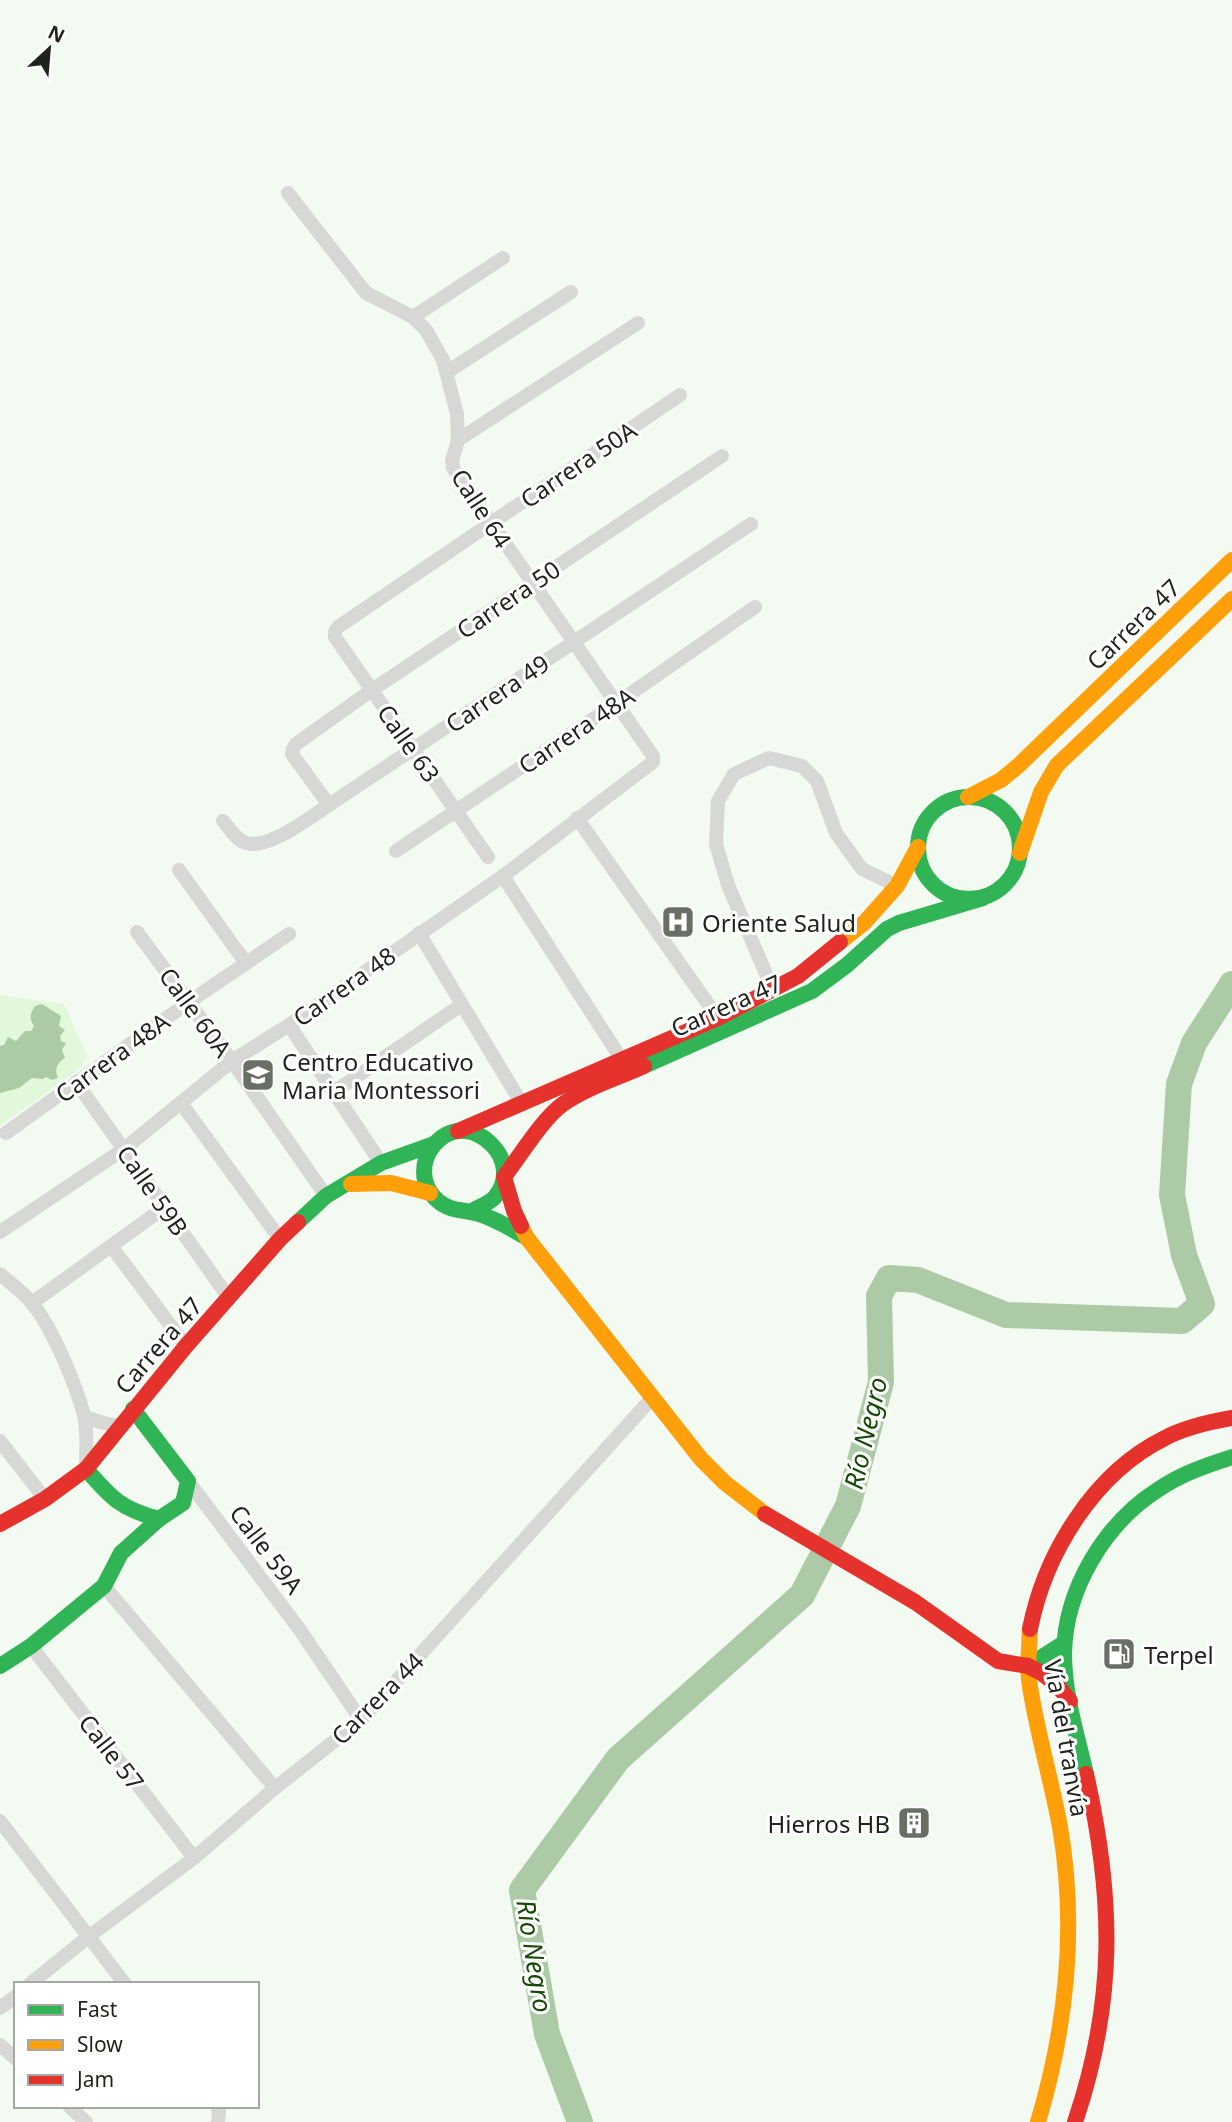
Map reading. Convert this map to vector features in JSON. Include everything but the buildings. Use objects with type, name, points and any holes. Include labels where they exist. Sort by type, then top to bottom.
[{"type":"street","name":"Calle 64","points":[[288,193],[366,293],[413,317],[426,330],[447,372],[457,414],[458,440],[452,461],[453,468],[617,703],[653,756],[653,762]]},
{"type":"street","points":[[413,317],[503,258]]},
{"type":"street","points":[[447,372],[571,292]]},
{"type":"street","points":[[458,440],[638,323]]},
{"type":"street","name":"Carrera 50A","points":[[338,627],[680,396]]},
{"type":"street","name":"Carrera 50","points":[[329,805],[292,754],[296,744],[372,690],[722,456]]},
{"type":"street","name":"Carrera 49","points":[[223,821],[238,839],[249,844],[264,843],[276,838],[751,524]]},
{"type":"street","name":"Carrera 47","points":[[968,797],[1001,780],[1018,766],[1232,560]]},
{"type":"street","name":"Carrera 47","points":[[1020,853],[1041,792],[1051,772],[1232,599]]},
{"type":"street","name":"Carrera 48A","points":[[396,851],[755,607]]},
{"type":"street","name":"Calle 63","points":[[338,627],[335,637],[488,857]]},
{"type":"street","points":[[773,990],[728,885],[716,844],[718,801],[734,774],[769,758],[802,766],[817,781],[836,833],[862,869],[897,886]]},
{"type":"street","name":"Carrera 48","points":[[0,1232],[124,1149],[232,1061],[289,1025],[503,876],[653,762]]},
{"type":"street","points":[[968,797],[992,803],[1011,818],[1017,829],[1020,853],[1012,876],[994,893],[971,900],[959,899],[938,889],[923,870],[918,847],[921,829],[933,812],[950,801],[968,797]]},
{"type":"street","points":[[577,818],[718,1018]]},
{"type":"street","name":"Carrera 47","points":[[458,1131],[718,1018],[798,976],[864,923],[897,886],[918,847]]},
{"type":"street","points":[[179,870],[246,963]]},
{"type":"street","points":[[503,876],[622,1060]]},
{"type":"street","name":"Carrera 47","points":[[504,1177],[542,1125],[563,1104],[813,991],[887,929],[899,923],[983,898]]},
{"type":"street","name":"Calle 60A","points":[[137,932],[232,1061],[326,1196]]},
{"type":"street","points":[[419,933],[522,1104]]},
{"type":"street","name":"Carrera 48A","points":[[6,1133],[289,934]]},
{"type":"street","points":[[334,1091],[461,1004]]},
{"type":"street","points":[[289,1025],[381,1163]]},
{"type":"street","name":"Calle 59B","points":[[76,1082],[229,1298]]},
{"type":"street","points":[[181,1103],[280,1239]]},
{"type":"street","points":[[504,1177],[497,1195],[481,1208],[471,1211],[452,1210],[430,1193],[424,1168],[427,1155],[434,1144],[458,1131],[477,1132],[493,1142],[503,1158],[504,1177],[514,1212],[527,1238],[701,1459],[725,1483],[762,1512],[915,1602],[998,1661],[1028,1667],[1050,1678],[1070,1701]]},
{"type":"street","name":"Carrera 47","points":[[0,1524],[45,1499],[86,1469],[186,1346],[280,1239],[326,1196],[381,1163],[434,1144]]},
{"type":"street","name":"Carrera 47","points":[[343,1185],[393,1182],[430,1193]]},
{"type":"street","points":[[32,1303],[165,1207]]},
{"type":"street","points":[[471,1211],[527,1238]]},
{"type":"street","points":[[111,1246],[186,1346]]},
{"type":"street","points":[[0,1274],[32,1303],[58,1350],[85,1417],[86,1469],[113,1501],[126,1510],[159,1520]]},
{"type":"street","name":"Carrera 44","points":[[32,1982],[194,1858],[275,1787],[361,1720],[653,1397]]},
{"type":"street","name":"Calle 59A","points":[[133,1409],[300,1630],[361,1720]]},
{"type":"street","points":[[85,1417],[119,1426]]},
{"type":"street","name":"Vía del tranvía","points":[[1038,2122],[1052,2074],[1065,2001],[1069,1909],[1063,1845],[1034,1718],[1028,1667],[1028,1641],[1033,1612],[1042,1580],[1058,1548],[1093,1496],[1118,1471],[1149,1447],[1175,1433],[1232,1418]]},
{"type":"street","points":[[0,1441],[45,1499]]},
{"type":"street","name":"Vía del tranvía","points":[[1076,2122],[1092,2065],[1101,2015],[1108,1924],[1105,1879],[1096,1821],[1070,1701],[1064,1643],[1071,1610],[1087,1568],[1110,1533],[1131,1509],[1177,1477],[1232,1458]]},
{"type":"street","points":[[183,1503],[188,1481]]},
{"type":"street","points":[[0,1666],[31,1646],[104,1586],[121,1553],[159,1520],[183,1503],[204,1503]]},
{"type":"street","points":[[104,1586],[275,1787]]},
{"type":"street","points":[[1028,1667],[1064,1643]]},
{"type":"street","name":"Calle 57","points":[[31,1646],[194,1858]]},
{"type":"street","points":[[0,1821],[123,1982]]},
{"type":"street","points":[[0,2045],[14,2057]]},
{"type":"street","points":[[71,2108],[86,2122]]},
{"type":"shaded area","points":[[0,995],[64,1004],[88,1057],[77,1071],[0,1126]]},
{"type":"shaded area","points":[[42,1004],[61,1016],[59,1026],[65,1030],[60,1036],[61,1041],[66,1043],[62,1050],[65,1058],[56,1069],[58,1078],[32,1078],[19,1088],[0,1093],[0,1046],[4,1045],[8,1037],[16,1041],[25,1031],[31,1031],[34,1026],[32,1011],[35,1006]]},
{"type":"waterway","name":"Río Negro","points":[[580,2122],[547,2034],[522,1890],[618,1759],[802,1595],[848,1506],[881,1382],[879,1296],[889,1278],[918,1280],[1006,1315],[1182,1321],[1202,1304],[1184,1255],[1172,1195],[1179,1084],[1194,1043],[1232,984]]},
{"type":"traffic: fast","points":[[969,797],[989,801],[1005,812],[1016,828],[1020,848],[1016,868],[1005,884],[989,895],[969,899],[949,895],[933,884],[922,868],[918,848],[922,828],[933,812],[949,801],[969,797]]},
{"type":"traffic: fast","points":[[644,1066],[812,991],[847,965],[887,929],[899,923],[983,898]]},
{"type":"traffic: fast","points":[[472,1211],[487,1203],[499,1191],[504,1177],[503,1163],[491,1144],[475,1133],[460,1131],[446,1135],[434,1144],[427,1157],[424,1172],[427,1187],[443,1205],[485,1216],[527,1238]]},
{"type":"traffic: fast","points":[[298,1222],[326,1196],[381,1163],[434,1144]]},
{"type":"traffic: fast","points":[[0,1666],[31,1646],[104,1586],[121,1553],[159,1519],[183,1503],[188,1481],[133,1409]]},
{"type":"traffic: fast","points":[[1086,1774],[1069,1699],[1064,1654],[1066,1630],[1080,1582],[1105,1539],[1139,1503],[1176,1479],[1232,1457]]},
{"type":"traffic: fast","points":[[86,1469],[118,1501],[135,1511],[159,1519]]},
{"type":"traffic: fast","points":[[1028,1666],[1064,1643]]},
{"type":"traffic: slow","points":[[968,797],[1001,780],[1018,766],[1232,560]]},
{"type":"traffic: slow","points":[[1020,853],[1041,792],[1057,765],[1232,599]]},
{"type":"traffic: slow","points":[[840,942],[864,923],[897,886],[918,847]]},
{"type":"traffic: slow","points":[[351,1184],[391,1183],[430,1193]]},
{"type":"traffic: slow","points":[[521,1226],[527,1238],[701,1459],[725,1483],[765,1514]]},
{"type":"traffic: slow","points":[[1030,1629],[1029,1680],[1060,1827],[1068,1902],[1062,2012],[1038,2122]]},
{"type":"traffic: jam","points":[[458,1131],[718,1018],[798,976],[840,942]]},
{"type":"traffic: jam","points":[[521,1226],[504,1177],[540,1128],[555,1110],[572,1098],[644,1066]]},
{"type":"traffic: jam","points":[[0,1524],[45,1499],[86,1469],[186,1346],[298,1222]]},
{"type":"traffic: jam","points":[[1030,1629],[1047,1572],[1061,1544],[1076,1518],[1116,1472],[1139,1453],[1165,1438],[1198,1425],[1232,1418]]},
{"type":"traffic: jam","points":[[765,1514],[915,1602],[998,1661],[1028,1666],[1040,1672],[1057,1685],[1070,1701]]},
{"type":"traffic: jam","points":[[1075,2122],[1098,2034],[1106,1949],[1102,1864],[1086,1774]]},
{"type":"place","name":"Oriente Salud","points":[[678,922]]},
{"type":"place","name":"Centro Educativo Maria Montessori","points":[[258,1075]]},
{"type":"place","name":"Terpel","points":[[1119,1654]]},
{"type":"place","name":"Hierros HB","points":[[914,1823]]}]
